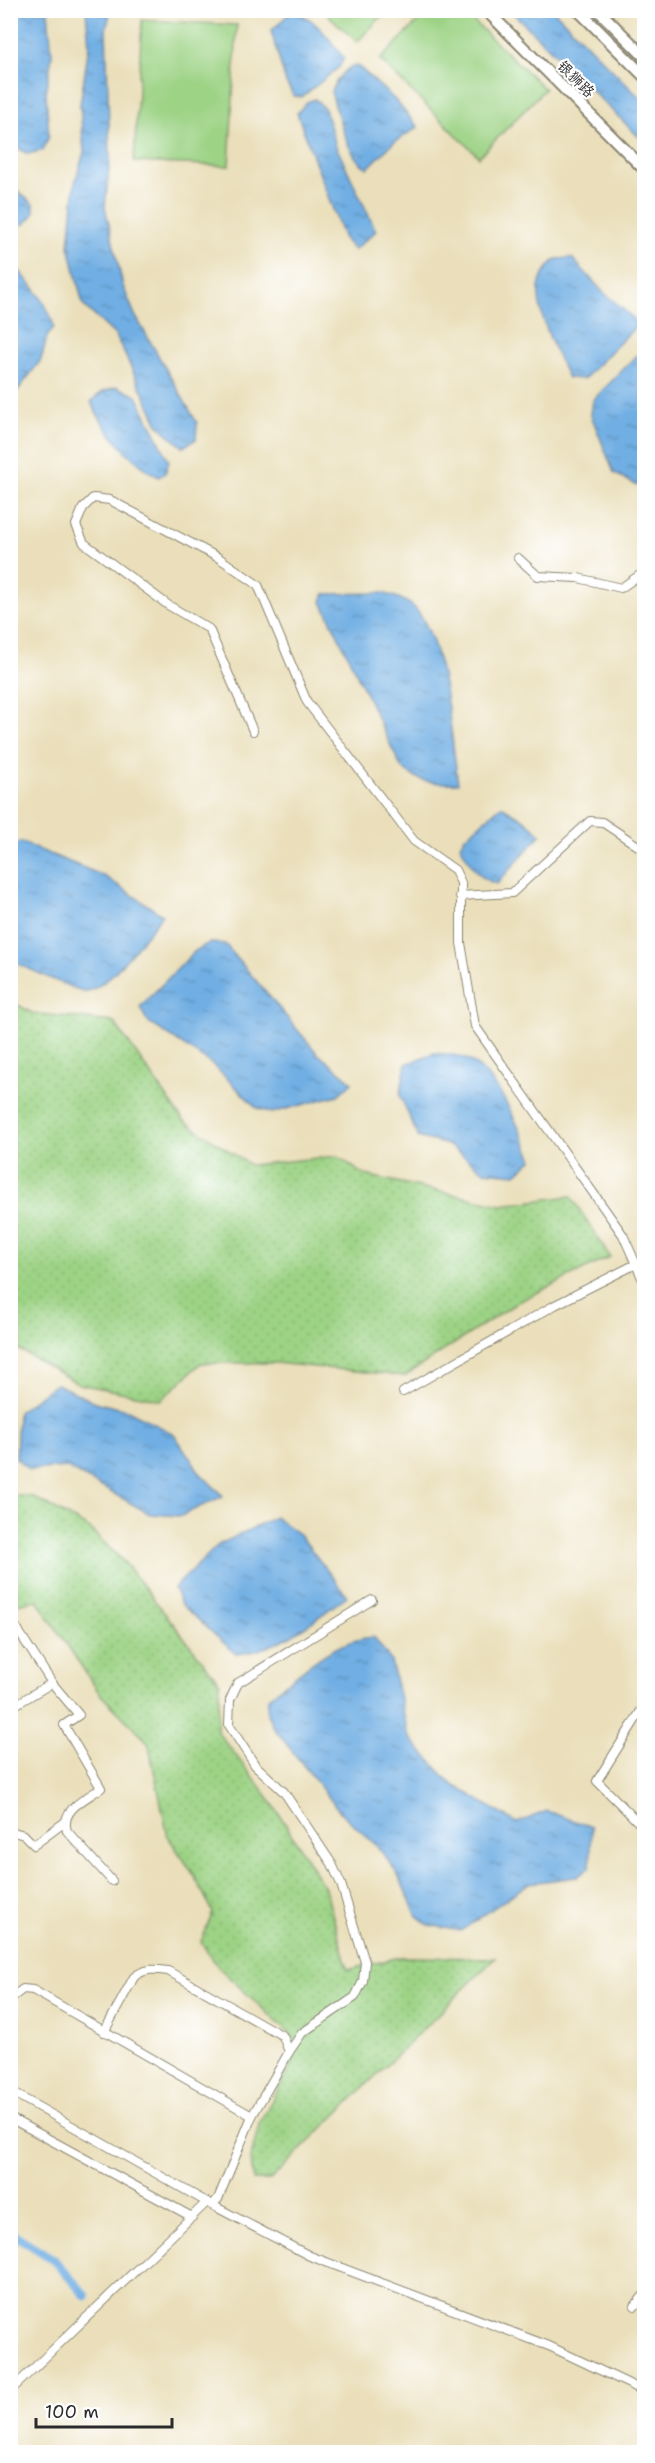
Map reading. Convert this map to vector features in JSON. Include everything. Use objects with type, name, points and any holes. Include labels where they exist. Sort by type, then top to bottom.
[{"type":"main road","name":"银狮路","points":[[486,10],[645,169]]},
{"type":"main road","points":[[578,10],[645,76]]},
{"type":"main road","points":[[598,10],[645,56]]},
{"type":"street","points":[[253,731],[209,629],[168,605],[84,543],[76,525],[83,508],[93,498],[110,500],[219,558],[258,585],[307,702],[414,841],[455,870],[461,883],[459,897],[461,943],[476,1026],[623,1235],[645,1282]]},
{"type":"street","points":[[518,558],[538,576],[578,578],[621,588],[643,577]]},
{"type":"street","points":[[459,897],[512,893],[590,821],[603,822],[645,850]]},
{"type":"street","points":[[404,1392],[464,1360],[555,1305],[636,1264]]},
{"type":"street","points":[[10,2391],[192,2217],[218,2199],[252,2116],[289,2052],[302,2033],[356,1997],[363,1981],[365,1962],[341,1884],[332,1864],[284,1792],[255,1765],[229,1725],[230,1700],[238,1683],[372,1600]]},
{"type":"street","points":[[10,1618],[52,1683],[79,1714],[64,1725],[101,1788],[67,1813],[65,1822],[68,1831],[112,1881]]},
{"type":"street","points":[[10,1708],[52,1683]]},
{"type":"street","points":[[645,1706],[597,1781],[645,1828]]},
{"type":"street","points":[[10,1831],[24,1835],[34,1845],[65,1822]]},
{"type":"street","points":[[104,2032],[134,1977],[152,1969],[168,1971],[284,2037],[289,2052]]},
{"type":"street","points":[[10,1999],[23,1989],[33,1990],[252,2116]]},
{"type":"street","points":[[10,2091],[210,2204],[310,2256],[549,2346],[645,2391]]},
{"type":"street","points":[[10,2118],[192,2217]]},
{"type":"street","points":[[634,2306],[645,2295]]},
{"type":"green space","points":[[429,10],[463,11],[545,89],[479,157],[380,60]]},
{"type":"green space","points":[[324,11],[387,11],[357,42]]},
{"type":"green space","points":[[142,20],[237,25],[229,166],[134,162]]},
{"type":"green space","points":[[11,1001],[32,1013],[114,1022],[183,1120],[250,1165],[337,1156],[365,1175],[501,1205],[571,1196],[610,1257],[518,1302],[405,1376],[275,1363],[201,1363],[161,1400],[79,1384],[11,1345]]},
{"type":"green space","points":[[10,1495],[33,1497],[89,1528],[126,1564],[220,1683],[217,1731],[271,1801],[325,1888],[348,1970],[400,1957],[495,1958],[270,2180],[253,2180],[251,2158],[259,2124],[291,2065],[292,2036],[218,1967],[201,1942],[213,1912],[192,1872],[168,1837],[148,1742],[100,1694],[37,1600],[11,1605]]},
{"type":"water","points":[[10,11],[48,11],[52,55],[46,93],[49,136],[43,150],[28,154],[11,144]]},
{"type":"water","points":[[86,11],[111,11],[106,29],[110,158],[105,207],[123,286],[135,315],[197,423],[196,439],[183,447],[159,426],[116,336],[83,305],[69,246],[75,183],[84,152],[80,105],[89,45]]},
{"type":"water","points":[[292,11],[315,23],[344,58],[339,67],[302,97],[294,96],[286,83],[271,31]]},
{"type":"water","points":[[511,11],[554,11],[644,102],[644,142]]},
{"type":"water","points":[[357,65],[395,100],[418,127],[393,143],[368,168],[354,156],[349,146],[331,92],[341,75]]},
{"type":"water","points":[[315,99],[325,109],[336,146],[376,231],[354,250],[344,239],[297,113],[307,102]]},
{"type":"water","points":[[11,185],[34,205],[34,214],[24,225],[15,218],[13,213],[10,203]]},
{"type":"water","points":[[572,258],[603,292],[639,323],[584,379],[568,378],[547,331],[540,304],[540,283],[546,270],[556,259]]},
{"type":"water","points":[[10,260],[42,300],[54,327],[47,337],[41,360],[11,399]]},
{"type":"water","points":[[644,348],[644,486],[640,487],[614,473],[591,415],[593,400]]},
{"type":"water","points":[[117,387],[137,396],[169,461],[165,473],[159,477],[139,463],[119,444],[91,402],[102,392]]},
{"type":"water","points":[[382,593],[407,602],[418,612],[435,648],[446,694],[458,783],[427,781],[401,767],[322,602],[324,594]]},
{"type":"water","points":[[501,806],[522,818],[541,834],[497,884],[479,874],[460,845],[464,838]]},
{"type":"water","points":[[20,842],[104,876],[162,915],[115,972],[93,989],[84,991],[77,989],[11,961],[11,845]]},
{"type":"water","points":[[209,943],[225,944],[317,1053],[352,1082],[338,1095],[272,1113],[257,1108],[213,1065],[147,1021],[140,1007],[195,951]]},
{"type":"water","points":[[434,1053],[455,1055],[466,1059],[488,1076],[498,1089],[533,1159],[516,1174],[484,1171],[448,1145],[418,1137],[400,1095],[406,1064]]},
{"type":"water","points":[[56,1384],[98,1403],[128,1410],[174,1434],[200,1473],[223,1496],[181,1516],[150,1514],[66,1467],[29,1470],[16,1458],[18,1412]]},
{"type":"water","points":[[275,1517],[300,1535],[347,1596],[281,1641],[252,1652],[236,1654],[181,1604],[174,1588],[218,1545]]},
{"type":"water","points":[[374,1637],[391,1661],[409,1737],[450,1783],[517,1823],[547,1811],[592,1827],[590,1867],[577,1877],[529,1883],[461,1931],[429,1925],[417,1916],[396,1871],[377,1846],[341,1813],[274,1728],[267,1714],[268,1698],[317,1659],[344,1644]]},
{"type":"waterway","points":[[10,2232],[53,2259],[86,2296]]}]
